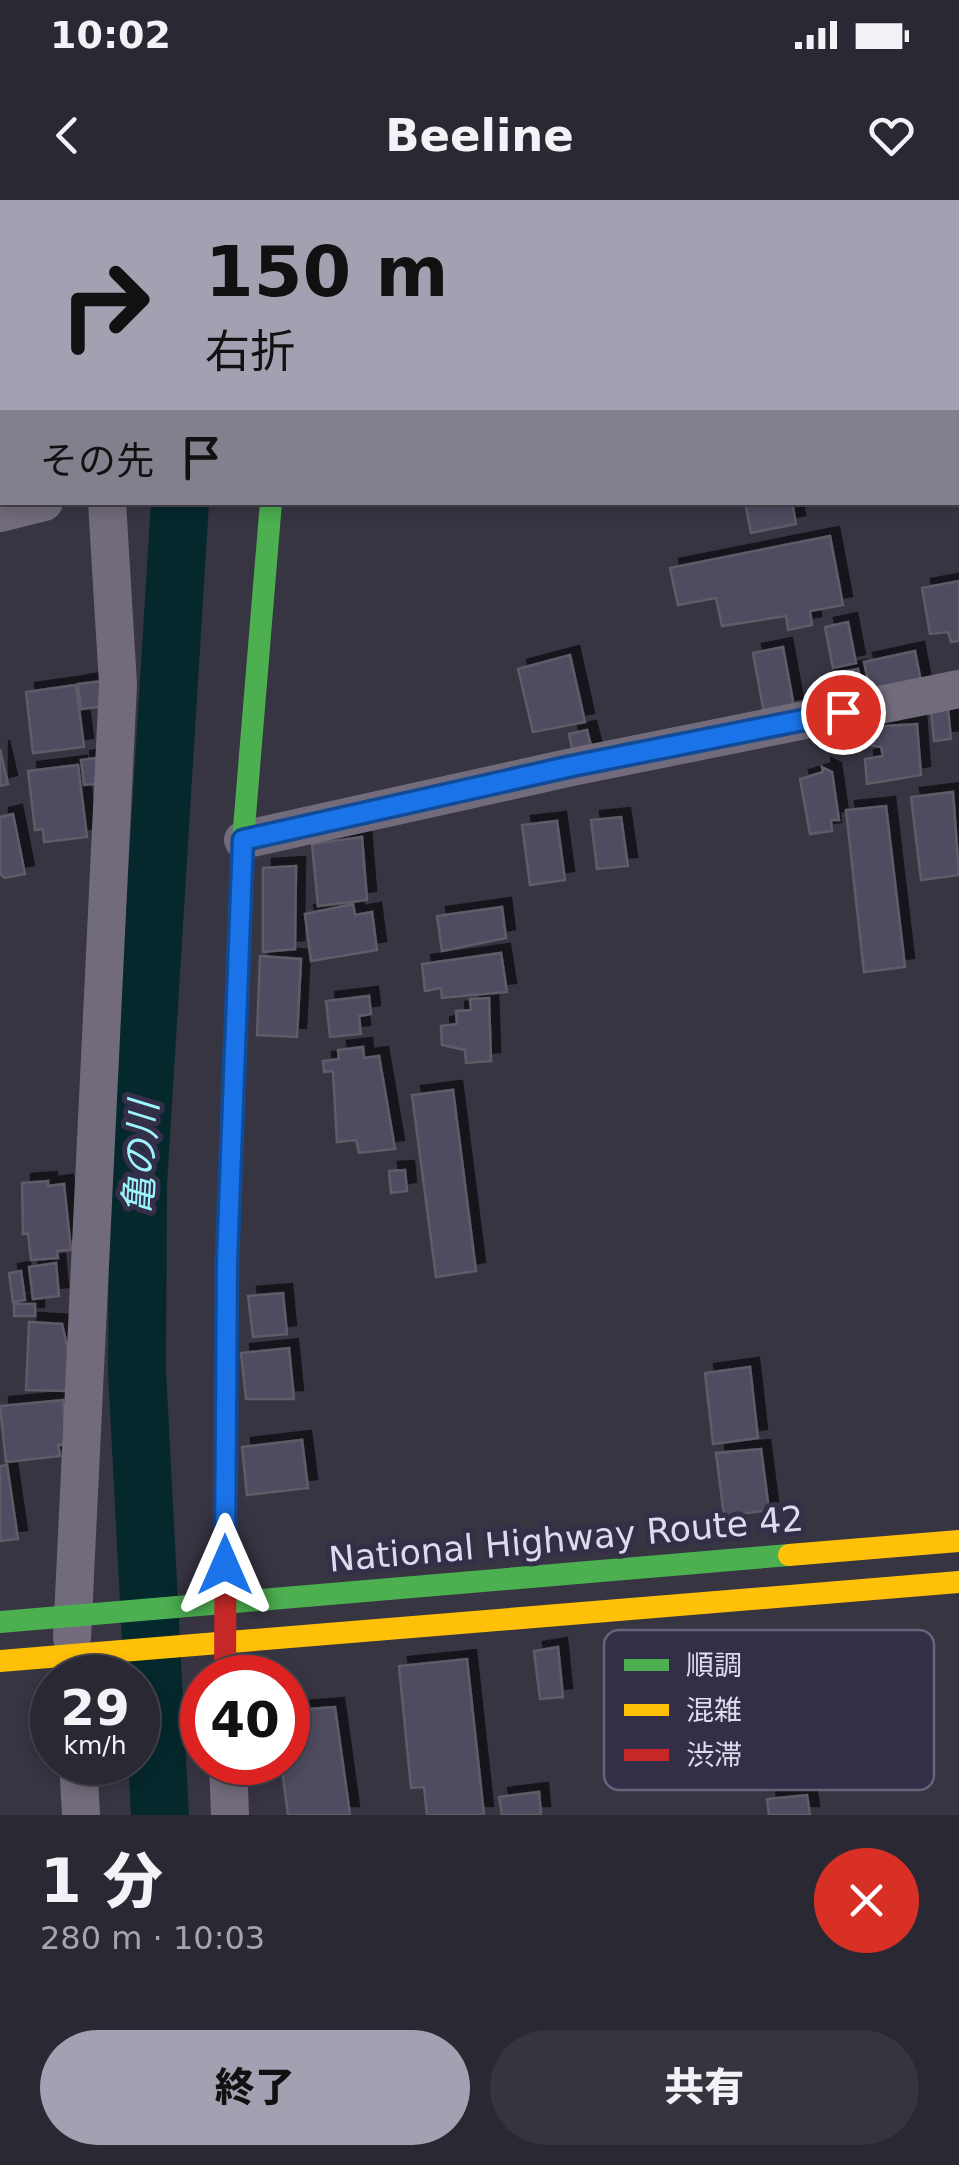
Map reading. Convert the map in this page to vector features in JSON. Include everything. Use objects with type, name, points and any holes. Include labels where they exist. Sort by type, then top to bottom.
[{"type":"main road","points":[[220,1655],[227,1260],[243,840],[270,505]]},
{"type":"main road","name":"National Highway Route 42","points":[[0,1622],[959,1541]]},
{"type":"main road","points":[[139,1655],[959,1582]]},
{"type":"main road","points":[[0,1662],[30,1662]]},
{"type":"street","points":[[0,513],[32,505]]},
{"type":"street","points":[[76,1655],[118,684],[107,505]]},
{"type":"street","points":[[243,840],[572,766],[959,689]]},
{"type":"street","points":[[79,1785],[81,1815]]},
{"type":"street","points":[[229,1785],[230,1815]]},
{"type":"building","points":[[746,505],[793,505],[796,524],[751,533]]},
{"type":"building","points":[[830,536],[843,605],[810,611],[812,625],[788,630],[786,616],[722,626],[716,598],[678,605],[670,568]]},
{"type":"building","points":[[959,581],[959,641],[951,642],[948,632],[930,634],[922,588]]},
{"type":"building","points":[[848,622],[856,663],[833,668],[825,627]]},
{"type":"building","points":[[783,647],[794,707],[764,713],[753,653]]},
{"type":"building","points":[[915,651],[922,687],[872,698],[864,662]]},
{"type":"building","points":[[570,655],[585,722],[533,732],[518,669]]},
{"type":"building","points":[[858,669],[863,697],[831,704],[826,675]]},
{"type":"building","points":[[103,681],[106,706],[81,709],[78,684]]},
{"type":"building","points":[[76,685],[84,747],[33,753],[26,692]]},
{"type":"building","points":[[948,709],[951,739],[934,741],[931,710]]},
{"type":"building","points":[[917,724],[921,775],[867,784],[865,759],[883,756],[881,747],[870,745],[870,727]]},
{"type":"building","points":[[587,730],[594,757],[575,761],[569,734]]},
{"type":"building","points":[[0,749],[8,784],[0,786]]},
{"type":"building","points":[[103,757],[106,783],[84,785],[81,760]]},
{"type":"building","points":[[78,765],[87,837],[44,842],[43,829],[35,830],[28,771]]},
{"type":"building","points":[[822,767],[832,772],[839,820],[831,820],[832,831],[810,834],[800,779],[823,772]]},
{"type":"building","points":[[953,792],[959,875],[921,880],[911,797]]},
{"type":"building","points":[[886,806],[905,967],[864,972],[846,810]]},
{"type":"building","points":[[13,814],[25,874],[5,878],[0,874],[0,817]]},
{"type":"building","points":[[621,817],[628,866],[597,869],[591,820]]},
{"type":"building","points":[[557,821],[565,880],[530,885],[522,825]]},
{"type":"building","points":[[362,837],[367,900],[318,906],[312,844]]},
{"type":"building","points":[[296,866],[295,949],[263,952],[263,868]]},
{"type":"building","points":[[353,904],[355,915],[372,912],[377,950],[311,961],[305,914]]},
{"type":"building","points":[[502,907],[506,938],[442,951],[437,916]]},
{"type":"building","points":[[501,953],[507,992],[442,998],[441,988],[425,991],[422,964]]},
{"type":"building","points":[[260,956],[301,959],[297,1037],[257,1035]]},
{"type":"building","points":[[369,996],[371,1014],[359,1016],[361,1034],[330,1037],[326,1001]]},
{"type":"building","points":[[489,998],[491,1061],[466,1063],[465,1050],[442,1045],[441,1026],[457,1024],[456,1011],[471,1010],[470,999]]},
{"type":"building","points":[[363,1047],[364,1058],[379,1056],[395,1149],[359,1153],[356,1140],[337,1142],[333,1071],[324,1072],[323,1061],[339,1059],[338,1050]]},
{"type":"building","points":[[453,1090],[476,1271],[436,1277],[412,1095]]},
{"type":"building","points":[[405,1170],[407,1191],[391,1193],[389,1171]]},
{"type":"building","points":[[48,1181],[48,1186],[64,1184],[71,1250],[57,1251],[58,1258],[31,1260],[28,1233],[23,1234],[22,1183]]},
{"type":"building","points":[[56,1263],[59,1296],[33,1299],[29,1267]]},
{"type":"building","points":[[21,1271],[25,1300],[13,1302],[9,1273]]},
{"type":"building","points":[[283,1293],[287,1334],[253,1337],[248,1296]]},
{"type":"building","points":[[14,1304],[35,1304],[35,1316],[14,1316]]},
{"type":"building","points":[[29,1322],[62,1324],[67,1346],[72,1346],[70,1391],[26,1390]]},
{"type":"building","points":[[289,1348],[294,1399],[246,1399],[241,1353]]},
{"type":"building","points":[[750,1367],[758,1438],[713,1444],[705,1373]]},
{"type":"building","points":[[63,1400],[66,1445],[58,1445],[60,1456],[6,1462],[0,1406]]},
{"type":"building","points":[[302,1440],[308,1488],[247,1495],[242,1447]]},
{"type":"building","points":[[761,1449],[769,1510],[724,1516],[716,1453]]},
{"type":"building","points":[[7,1465],[18,1539],[0,1541],[0,1466]]},
{"type":"building","points":[[558,1647],[563,1697],[540,1699],[534,1651]]},
{"type":"building","points":[[467,1659],[484,1815],[427,1815],[424,1787],[411,1788],[399,1666]]},
{"type":"building","points":[[335,1707],[350,1815],[288,1815],[284,1785],[310,1785],[310,1709]]},
{"type":"building","points":[[539,1792],[541,1815],[502,1815],[499,1797]]},
{"type":"building","points":[[807,1795],[810,1815],[769,1815],[767,1799]]},
{"type":"waterway","name":"亀の川","points":[[160,1815],[137,1371],[138,1184],[180,505]]},
{"type":"traffic: fast","points":[[239,952],[243,840],[271,505]]},
{"type":"traffic: fast","points":[[0,1622],[789,1555]]},
{"type":"traffic: slow","points":[[789,1555],[959,1541]]},
{"type":"traffic: slow","points":[[0,1661],[959,1582]]},
{"type":"traffic: jam","points":[[225,1655],[227,1260],[239,952]]},
{"type":"route","points":[[225,1565],[227,1260],[243,840],[572,766],[843,712]]}]
